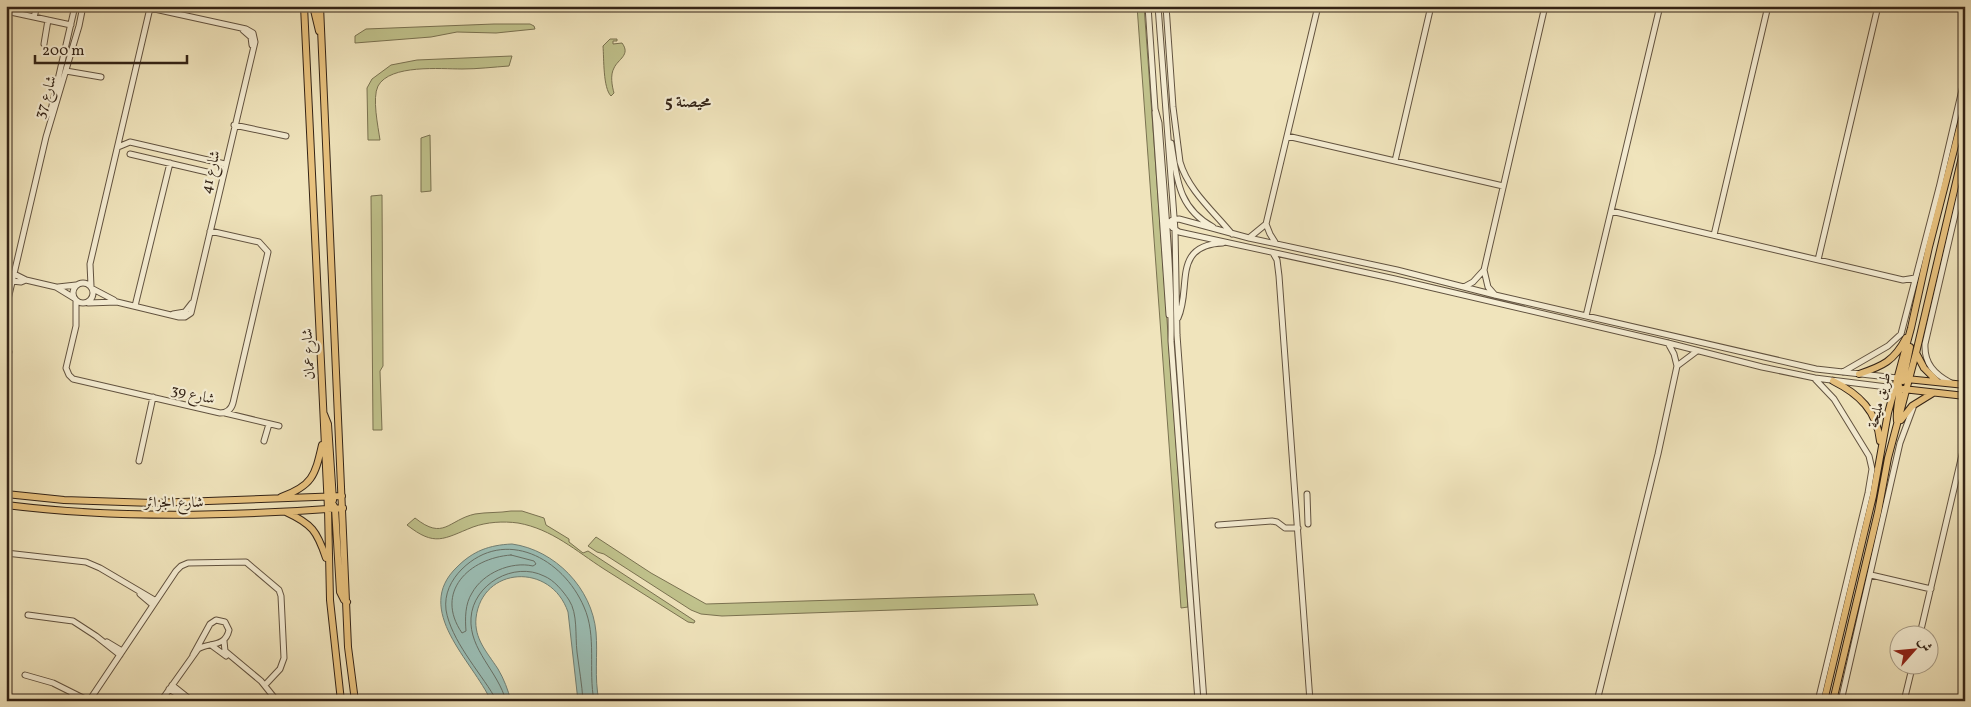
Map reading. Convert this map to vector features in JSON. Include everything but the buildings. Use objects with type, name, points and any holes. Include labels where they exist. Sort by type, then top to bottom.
[{"type":"main road","name":"شارع عمان","points":[[304,6],[324,436],[330,497],[328,509],[331,616],[341,701]]},
{"type":"main road","points":[[313,6],[321,37]]},
{"type":"main road","name":"شارع عمان","points":[[320,6],[342,496],[340,507],[347,602],[348,647],[355,701]]},
{"type":"main road","name":"طريق مليحة","points":[[1824,701],[1851,576],[1873,496],[1881,448],[1904,378],[1911,328],[1965,107]]},
{"type":"main road","name":"طريق مليحة","points":[[1901,389],[1916,353],[1965,145]]},
{"type":"main road","points":[[1921,257],[1928,254]]},
{"type":"main road","points":[[1922,282],[1904,378],[1965,385]]},
{"type":"main road","points":[[1859,374],[1876,368],[1892,359],[1899,351],[1911,328]]},
{"type":"main road","points":[[1916,353],[1924,368],[1938,382]]},
{"type":"main road","points":[[1832,381],[1850,390],[1872,413],[1878,428],[1881,448]]},
{"type":"main road","points":[[1898,425],[1896,411],[1901,389],[1964,396]]},
{"type":"main road","points":[[1898,425],[1906,412],[1916,403],[1935,392]]},
{"type":"main road","points":[[323,410],[328,424],[330,497],[340,507]]},
{"type":"main road","name":"طريق مليحة","points":[[1834,701],[1878,512],[1888,458],[1898,425]]},
{"type":"main road","points":[[274,499],[298,490],[309,482],[317,468],[324,436]]},
{"type":"main road","name":"شارع الجزائر","points":[[6,494],[120,503],[177,503],[342,496]]},
{"type":"main road","name":"شارع الجزائر","points":[[6,505],[111,514],[176,515],[340,507]]},
{"type":"main road","points":[[284,511],[313,528],[319,538],[329,565]]},
{"type":"street","points":[[34,17],[37,6]]},
{"type":"street","name":"شارع 37","points":[[6,308],[8,289],[13,278],[75,6]]},
{"type":"street","name":"شارع 37","points":[[46,137],[79,26],[83,6]]},
{"type":"street","points":[[88,303],[92,298],[90,264],[150,8],[141,6]]},
{"type":"street","points":[[1148,6],[1156,153],[1198,701]]},
{"type":"street","points":[[1158,6],[1175,219],[1176,320],[1204,701]]},
{"type":"street","points":[[1166,6],[1174,127],[1180,162],[1191,185],[1233,234]]},
{"type":"street","points":[[1276,242],[1266,224],[1318,6]]},
{"type":"street","points":[[1395,162],[1431,6]]},
{"type":"street","points":[[1495,295],[1488,287],[1484,270],[1546,6]]},
{"type":"street","points":[[1586,316],[1660,6]]},
{"type":"street","points":[[1714,235],[1768,6]]},
{"type":"street","points":[[1818,260],[1878,6]]},
{"type":"street","name":"شارع 41","points":[[135,306],[172,314],[187,311],[194,298],[252,53],[251,37],[238,27],[150,8]]},
{"type":"street","points":[[6,11],[71,25]]},
{"type":"street","points":[[44,44],[48,20]]},
{"type":"street","points":[[66,71],[101,77]]},
{"type":"street","points":[[1842,373],[1897,340],[1902,330],[1965,77]]},
{"type":"street","points":[[1165,108],[1174,163],[1184,200],[1193,213],[1224,232]]},
{"type":"street","points":[[1155,109],[1159,123],[1168,223],[1172,289],[1171,341]]},
{"type":"street","points":[[234,126],[286,136]]},
{"type":"street","points":[[1286,136],[1503,186]]},
{"type":"street","points":[[118,147],[130,142],[225,164]]},
{"type":"street","points":[[162,162],[166,150]]},
{"type":"street","points":[[130,154],[205,171],[207,160]]},
{"type":"street","points":[[56,287],[82,303],[117,302],[135,306],[170,163]]},
{"type":"street","points":[[1953,384],[1932,370],[1924,350],[1965,172]]},
{"type":"street","points":[[1957,205],[1965,207]]},
{"type":"street","points":[[1612,211],[1903,280],[1915,278]]},
{"type":"street","points":[[1168,223],[1175,219],[1249,238],[1276,242],[1816,369],[1904,378]]},
{"type":"street","points":[[1168,223],[1175,230],[1668,343],[1762,367],[1832,381],[1901,389]]},
{"type":"street","points":[[1249,238],[1266,224]]},
{"type":"street","name":"شارع 39","points":[[75,299],[76,326],[66,368],[73,379],[225,413],[232,406],[268,252],[259,242],[210,231]]},
{"type":"street","points":[[1176,320],[1182,307],[1185,272],[1190,259],[1195,253],[1209,245],[1230,242]]},
{"type":"street","points":[[1273,253],[1277,260],[1280,276],[1310,701]]},
{"type":"street","points":[[1280,276],[1283,262],[1291,256]]},
{"type":"street","points":[[1464,286],[1473,282],[1484,270]]},
{"type":"street","points":[[13,278],[21,282],[26,280],[56,287],[86,283],[117,302]]},
{"type":"street","points":[[1903,280],[1912,290]]},
{"type":"street","points":[[75,299],[74,290],[77,285]]},
{"type":"street","points":[[1597,701],[1658,454],[1677,366],[1674,354],[1668,343]]},
{"type":"street","points":[[6,346],[9,352],[6,360]]},
{"type":"street","points":[[1677,366],[1697,351]]},
{"type":"street","points":[[1815,378],[1834,398],[1872,464],[1868,494],[1851,576],[1818,701]]},
{"type":"street","points":[[139,461],[153,397]]},
{"type":"street","points":[[1841,701],[1900,443],[1909,416],[1916,403]]},
{"type":"street","points":[[232,406],[238,417]]},
{"type":"street","points":[[225,413],[279,426]]},
{"type":"street","points":[[264,441],[269,424]]},
{"type":"street","points":[[1922,624],[1965,442]]},
{"type":"street","points":[[6,490],[17,496]]},
{"type":"street","points":[[1307,494],[1308,524]]},
{"type":"street","points":[[1296,505],[1308,504]]},
{"type":"street","points":[[1218,525],[1272,521],[1286,528],[1298,528]]},
{"type":"street","points":[[6,553],[80,560],[100,568],[155,603]]},
{"type":"street","points":[[25,675],[40,678],[89,701],[176,571],[184,564],[243,561],[252,565],[277,588],[281,596],[284,658],[280,669],[266,685]]},
{"type":"street","points":[[1871,575],[1931,589]]},
{"type":"street","points":[[28,615],[69,620],[77,623],[121,653]]},
{"type":"street","points":[[161,701],[193,655],[210,624],[216,620],[223,621],[228,628],[224,648],[231,657]]},
{"type":"street","points":[[193,655],[200,648],[224,641]]},
{"type":"street","points":[[211,645],[253,673],[266,685],[277,701]]},
{"type":"street","points":[[1904,701],[1911,674]]},
{"type":"street","points":[[62,687],[80,701]]},
{"type":"street","points":[[170,687],[191,701]]},
{"type":"green space","points":[[1137,6],[1144,6],[1188,607],[1181,608]]},
{"type":"green space","points":[[530,24],[535,29],[496,33],[457,32],[431,37],[355,43],[355,36],[366,29]]},
{"type":"green space","points":[[610,39],[617,39],[617,41],[613,41],[613,44],[622,43],[625,51],[612,74],[614,93],[611,96],[605,80],[603,46]]},
{"type":"green space","points":[[512,56],[509,66],[468,69],[417,69],[393,74],[384,79],[376,91],[376,112],[380,140],[368,140],[367,88],[372,79],[391,65],[417,60]]},
{"type":"green space","points":[[430,135],[431,191],[421,192],[421,138]]},
{"type":"green space","points":[[382,195],[383,366],[380,371],[382,430],[373,430],[371,196]]},
{"type":"green space","points":[[522,511],[544,518],[546,525],[569,539],[569,542],[583,553],[588,551],[695,621],[694,623],[688,622],[553,535],[542,530],[512,522],[489,523],[439,539],[425,536],[407,525],[415,518],[425,525],[440,528],[475,514]]},
{"type":"green space","points":[[596,537],[651,573],[706,604],[1034,594],[1038,605],[722,616],[701,614],[691,610],[604,554],[588,546]]},
{"type":"water","points":[[512,544],[543,554],[569,574],[579,586],[593,616],[596,632],[599,701],[578,701],[568,612],[559,596],[547,585],[533,578],[518,577],[503,580],[491,588],[481,601],[476,618],[479,639],[498,669],[511,701],[491,701],[450,635],[443,618],[441,600],[445,583],[457,567],[475,553],[489,547]]},
{"type":"district","name":"محيصنة 5","points":[[688,101]]}]
